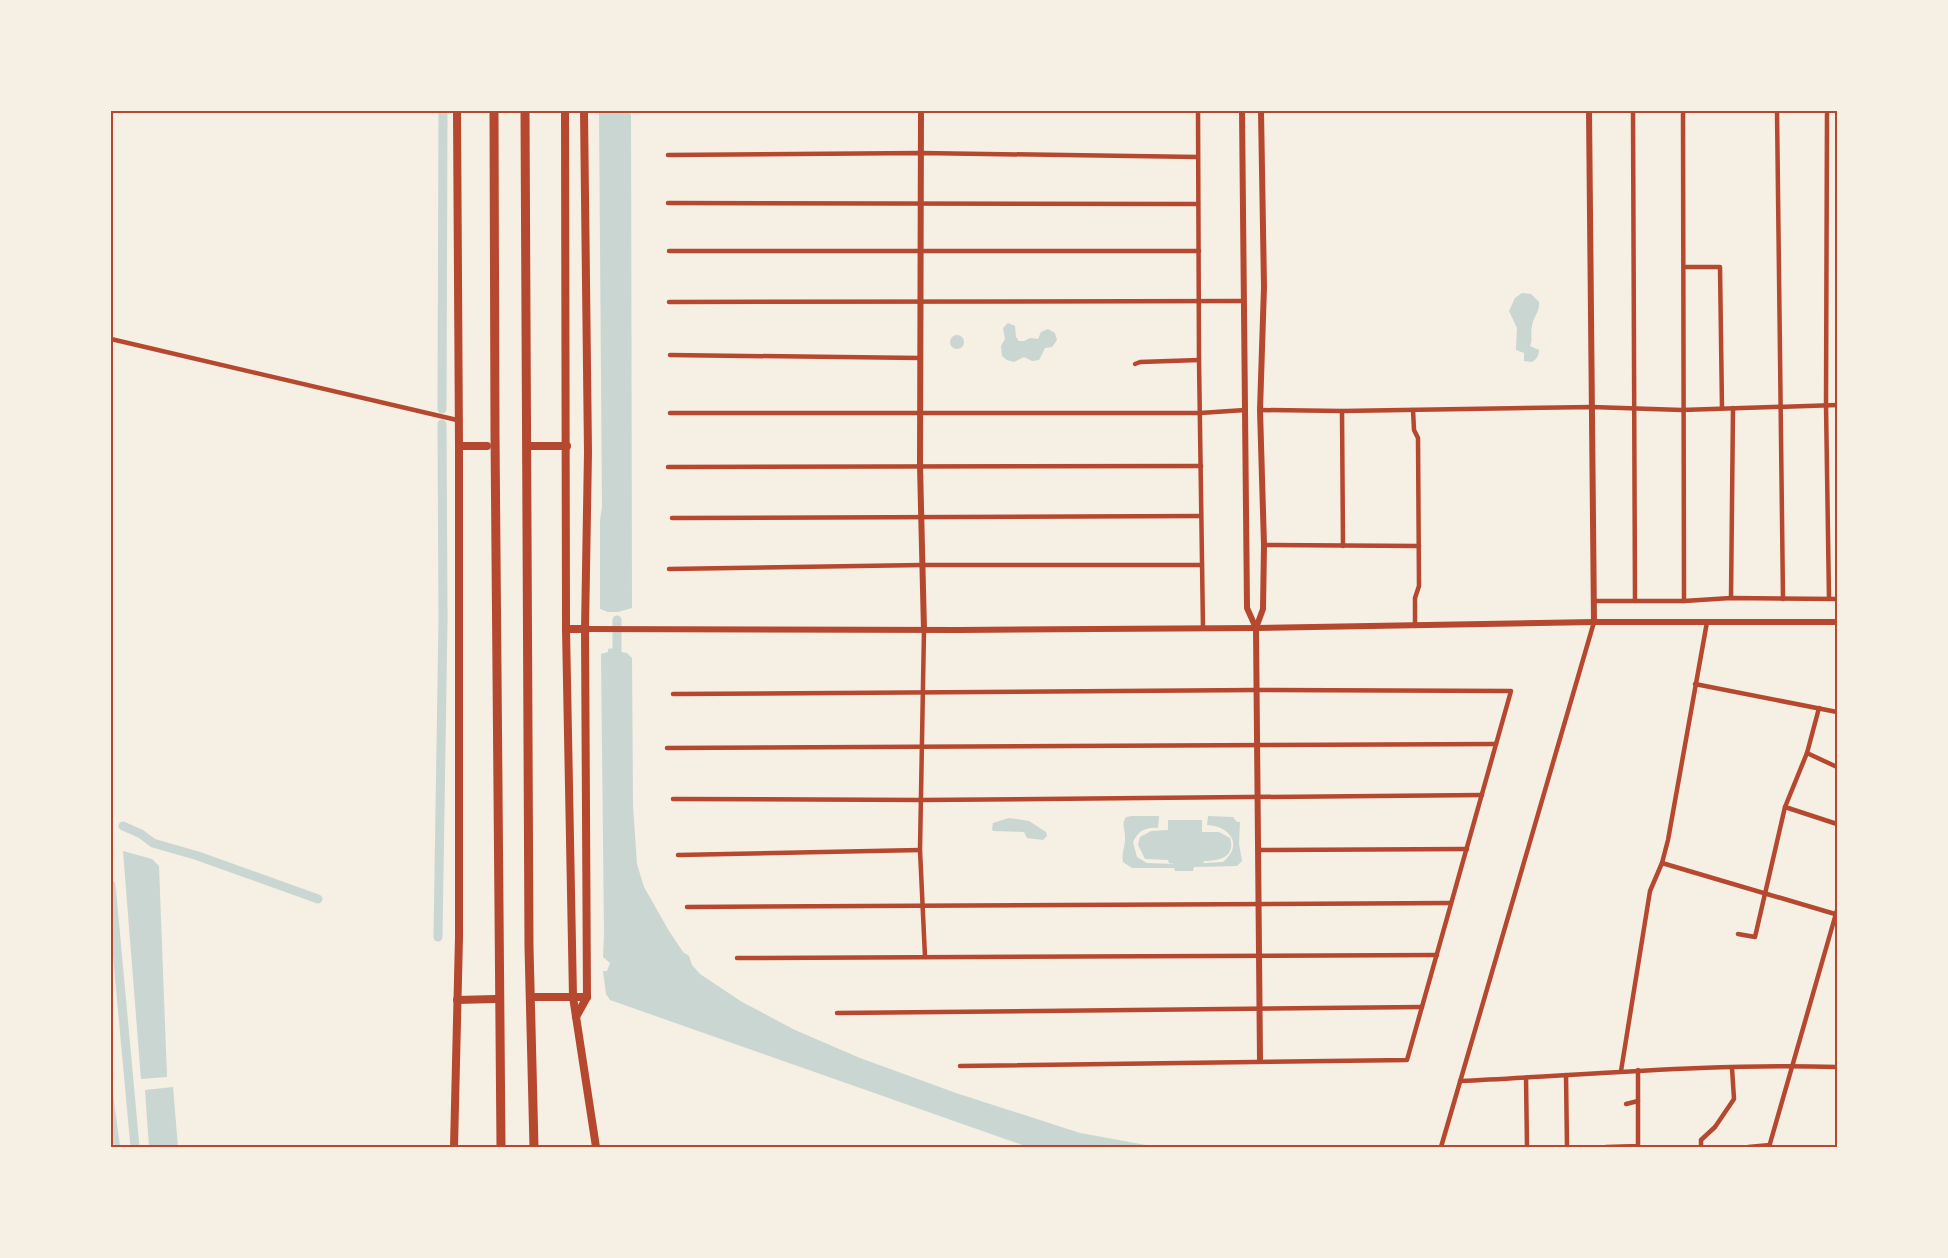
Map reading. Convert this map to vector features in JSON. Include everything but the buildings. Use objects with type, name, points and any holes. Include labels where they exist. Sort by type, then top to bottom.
[{"type":"highway","points":[[493,111],[501,1147]]},
{"type":"highway","points":[[526,111],[529,947],[534,1147]]},
{"type":"main road","points":[[454,1147],[459,937],[457,111]]},
{"type":"main road","points":[[565,111],[566,629],[573,997],[596,1147]]},
{"type":"main road","points":[[576,1017],[587,997],[585,629],[588,452],[584,111]]},
{"type":"main road","points":[[459,446],[487,446]]},
{"type":"main road","points":[[530,446],[567,446]]},
{"type":"main road","points":[[566,629],[585,629]]},
{"type":"main road","points":[[536,997],[587,997]]},
{"type":"main road","points":[[457,1000],[495,999]]},
{"type":"street","points":[[921,111],[920,466],[924,693],[920,850],[925,957]]},
{"type":"street","points":[[1198,111],[1200,516],[1203,628]]},
{"type":"street","points":[[1242,111],[1246,608],[1256,628]]},
{"type":"street","points":[[1260,1060],[1256,628],[1263,609],[1264,545],[1260,410],[1264,287],[1261,111]]},
{"type":"street","points":[[1441,1147],[1594,622],[1589,111]]},
{"type":"street","points":[[1632,111],[1635,602]]},
{"type":"street","points":[[1683,111],[1684,601]]},
{"type":"street","points":[[1776,111],[1783,598]]},
{"type":"street","points":[[1827,111],[1826,405],[1829,599]]},
{"type":"street","points":[[668,155],[921,153],[1198,157]]},
{"type":"street","points":[[668,203],[1198,204]]},
{"type":"street","points":[[669,251],[1199,251]]},
{"type":"street","points":[[1684,267],[1720,267],[1722,408]]},
{"type":"street","points":[[669,302],[1244,301]]},
{"type":"street","points":[[111,339],[457,420]]},
{"type":"street","points":[[670,355],[920,358]]},
{"type":"street","points":[[1135,364],[1199,360]]},
{"type":"street","points":[[670,413],[1200,413],[1245,410],[1342,411],[1592,407],[1682,410],[1837,405]]},
{"type":"street","points":[[1731,598],[1733,408]]},
{"type":"street","points":[[1413,410],[1413,430],[1418,438],[1419,586],[1415,598],[1415,626]]},
{"type":"street","points":[[1342,411],[1343,546]]},
{"type":"street","points":[[668,467],[1200,466]]},
{"type":"street","points":[[672,518],[1200,516]]},
{"type":"street","points":[[1264,545],[1419,546]]},
{"type":"street","points":[[669,569],[922,565],[1202,565]]},
{"type":"street","points":[[1594,601],[1684,601],[1731,598],[1837,599]]},
{"type":"street","points":[[585,629],[924,630],[1256,628],[1594,622],[1837,622]]},
{"type":"street","points":[[1621,1071],[1650,891],[1662,863],[1668,840],[1707,622]]},
{"type":"street","points":[[1695,684],[1837,712]]},
{"type":"street","points":[[673,694],[1257,690],[1511,691],[1407,1060],[1260,1060],[960,1066]]},
{"type":"street","points":[[1738,934],[1755,937],[1785,807],[1807,753],[1819,708]]},
{"type":"street","points":[[667,748],[1496,744]]},
{"type":"street","points":[[1807,753],[1837,767]]},
{"type":"street","points":[[673,799],[921,800],[1482,795]]},
{"type":"street","points":[[1785,807],[1837,824]]},
{"type":"street","points":[[1258,850],[1467,849]]},
{"type":"street","points":[[678,855],[920,850]]},
{"type":"street","points":[[1662,863],[1836,912],[1770,1146],[1748,1147]]},
{"type":"street","points":[[687,907],[1451,903]]},
{"type":"street","points":[[737,958],[1437,956]]},
{"type":"street","points":[[837,1013],[1422,1008]]},
{"type":"street","points":[[1460,1081],[1638,1070],[1837,1067]]},
{"type":"street","points":[[1701,1147],[1701,1140],[1715,1127],[1734,1099],[1732,1068]]},
{"type":"street","points":[[1606,1147],[1638,1146],[1638,1070]]},
{"type":"street","points":[[1566,1075],[1567,1147]]},
{"type":"street","points":[[1526,1078],[1527,1147]]},
{"type":"street","points":[[1626,1104],[1638,1101]]},
{"type":"shaded area","points":[[599,111],[631,111],[632,608],[618,612],[615,651],[627,653],[632,658],[633,806],[637,864],[644,887],[669,931],[700,974],[742,1002],[795,1030],[860,1058],[956,1093],[1080,1133],[1157,1147],[1028,1147],[610,1000],[606,994],[603,971],[607,971],[610,963],[603,957],[601,654],[608,652],[609,613],[600,609],[602,507]]},
{"type":"shaded area","points":[[1522,293],[1531,294],[1539,302],[1531,329],[1530,346],[1539,352],[1532,362],[1524,361],[1524,353],[1516,350],[1517,328],[1509,311],[1515,298]]},
{"type":"shaded area","points":[[1008,323],[1015,326],[1016,337],[1019,341],[1030,338],[1038,339],[1041,332],[1048,329],[1055,333],[1057,340],[1052,347],[1045,348],[1039,360],[1032,361],[1024,357],[1014,362],[1007,360],[1002,356],[1001,346],[1005,339],[1003,328]]},
{"type":"shaded area","points":[[954,335],[960,335],[964,342],[960,349],[954,349],[950,345],[950,339]]},
{"type":"shaded area","points":[[1159,816],[1158,828],[1143,830],[1133,842],[1137,857],[1147,863],[1175,864],[1169,863],[1168,860],[1145,859],[1138,845],[1140,837],[1151,831],[1168,830],[1168,820],[1202,820],[1202,832],[1219,832],[1230,838],[1231,850],[1225,857],[1203,863],[1223,862],[1233,849],[1232,837],[1222,829],[1207,825],[1208,816],[1233,817],[1240,822],[1239,844],[1242,861],[1237,866],[1194,867],[1193,871],[1175,871],[1174,868],[1132,868],[1123,862],[1123,859],[1124,822],[1126,817]]},
{"type":"shaded area","points":[[1009,818],[1029,821],[1046,832],[1047,836],[1043,840],[1027,838],[1024,832],[993,831],[993,823]]},
{"type":"shaded area","points":[[123,851],[152,859],[159,866],[167,1077],[141,1079]]},
{"type":"shaded area","points":[[111,1080],[120,1146],[111,1144]]},
{"type":"shaded area","points":[[173,1087],[178,1147],[149,1147],[145,1090]]},
{"type":"pier","points":[[600,609],[608,612],[631,612],[621,615],[619,648],[605,649],[606,615],[600,613]]},
{"type":"waterway","points":[[442,409],[443,111]]},
{"type":"waterway","points":[[438,937],[443,619],[442,424]]},
{"type":"waterway","points":[[617,620],[617,664]]},
{"type":"waterway","points":[[123,826],[141,834],[153,843],[198,856],[318,899]]},
{"type":"waterway","points":[[111,885],[135,1147]]}]
